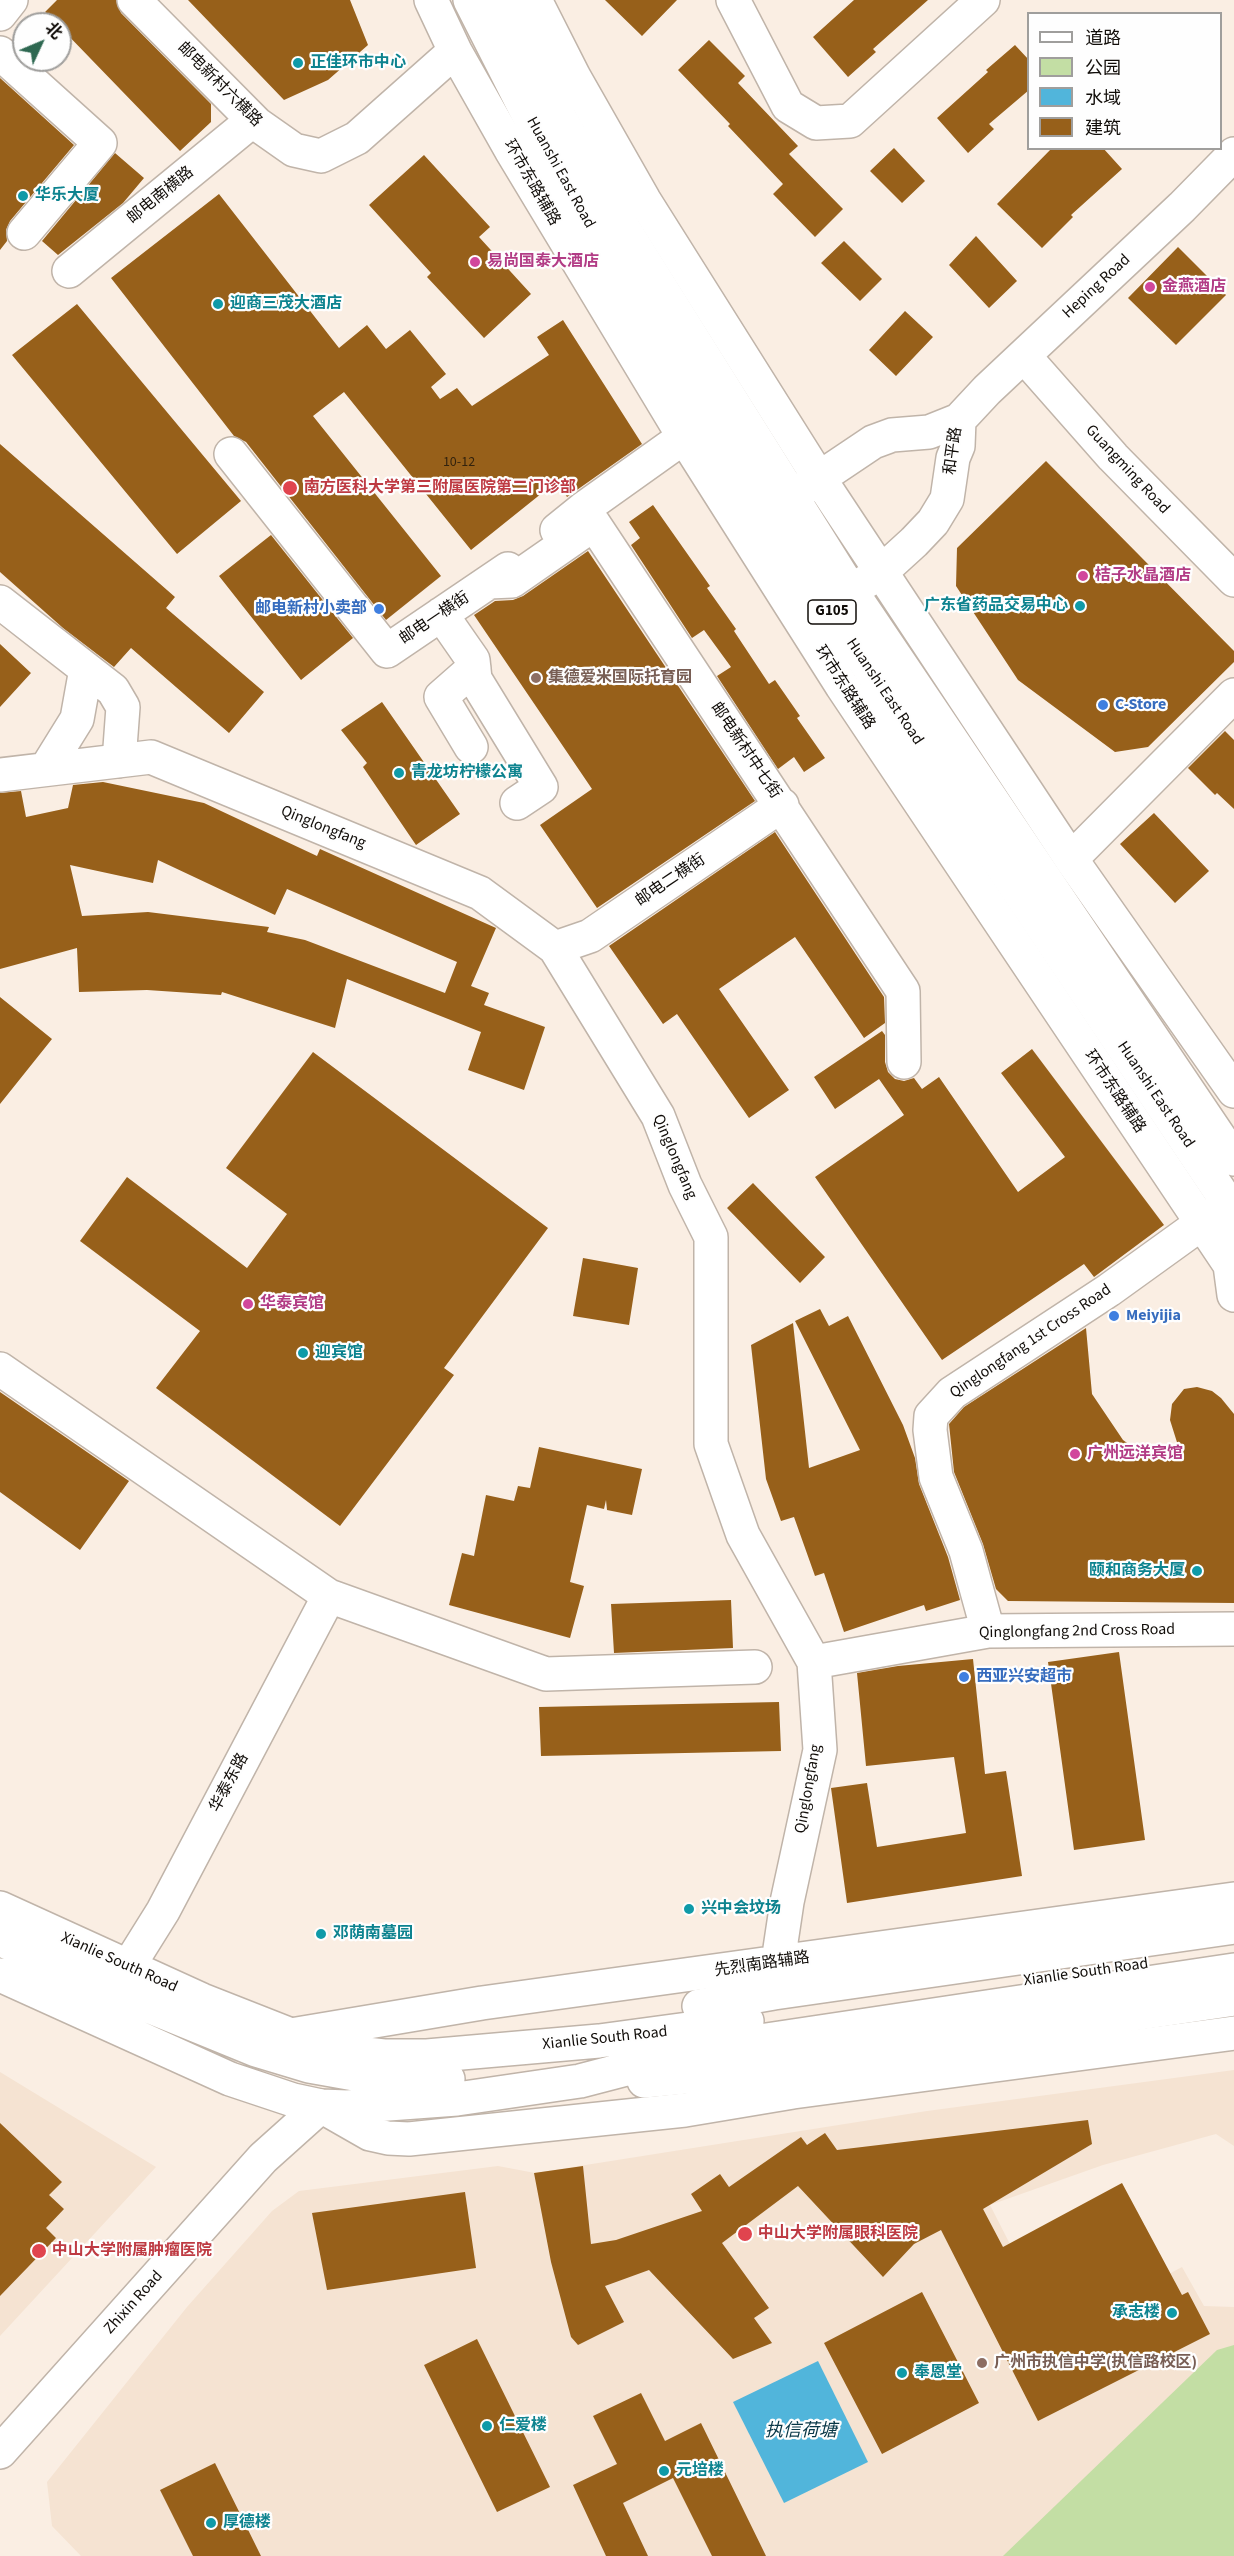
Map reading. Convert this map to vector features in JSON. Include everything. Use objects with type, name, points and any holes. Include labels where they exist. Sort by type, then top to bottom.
[{"type":"main road","points":[[0,14],[11,0]]},
{"type":"main road","name":"邮电新村六横路","points":[[134,0],[254,120],[294,150],[321,156],[357,138],[455,51]]},
{"type":"main road","name":"环市东路辅路","points":[[431,0],[455,51],[560,234],[684,437],[842,686],[1202,1223],[1233,1277]]},
{"type":"main road","name":"Huanshi East Road","points":[[470,0],[532,122],[606,253],[764,506],[886,694],[1231,1208]]},
{"type":"main road","name":"Huanshi East Road","points":[[501,0],[537,75],[591,173],[664,296],[850,591],[1234,1159]]},
{"type":"main road","points":[[535,0],[574,77],[644,200],[880,573],[1071,859],[1225,1079],[1234,1114]]},
{"type":"main road","points":[[733,0],[788,106],[816,123],[850,122],[983,0]]},
{"type":"main road","points":[[0,53],[100,143],[24,233]]},
{"type":"main road","name":"邮电南横路","points":[[69,271],[254,120]]},
{"type":"main road","name":"Heping Road","points":[[959,420],[1174,215],[1234,154]]},
{"type":"main road","name":"Guangming Road","points":[[1024,356],[1113,457],[1234,580]]},
{"type":"main road","name":"和平路","points":[[792,497],[873,442],[892,435],[929,432],[959,420],[958,446],[953,458],[947,499],[933,522],[880,573],[850,591]]},
{"type":"main road","name":"邮电一横街","points":[[231,454],[387,651],[517,563],[583,509],[684,437]]},
{"type":"main road","name":"邮电新村中七街","points":[[489,582],[512,581],[594,525],[782,805],[903,991],[903,1062]]},
{"type":"main road","points":[[1195,540],[1234,543]]},
{"type":"main road","points":[[0,602],[113,690],[123,707],[119,761]]},
{"type":"main road","points":[[441,614],[473,660],[475,679],[541,787],[517,803]]},
{"type":"main road","points":[[471,747],[441,697],[474,668]]},
{"type":"main road","points":[[46,769],[77,719],[86,669]]},
{"type":"main road","points":[[1071,859],[1234,695]]},
{"type":"main road","name":"Qinglongfang","points":[[0,775],[151,757],[480,892],[555,948],[658,1116],[685,1185],[711,1237],[711,1444],[743,1535],[814,1662],[820,1750],[787,1902],[778,1962]]},
{"type":"main road","name":"邮电二横街","points":[[555,948],[590,936],[782,805]]},
{"type":"main road","points":[[1189,1090],[1234,1126]]},
{"type":"main road","points":[[1231,1208],[1233,1277]]},
{"type":"main road","name":"Qinglongfang 1st Cross Road","points":[[988,1631],[966,1551],[936,1477],[930,1430],[931,1416],[952,1393],[1109,1290],[1202,1223],[1231,1208]]},
{"type":"main road","points":[[0,1369],[329,1596],[546,1674],[755,1667]]},
{"type":"main road","name":"华泰东路","points":[[128,1967],[163,1911],[329,1596]]},
{"type":"main road","name":"Qinglongfang 2nd Cross Road","points":[[814,1662],[988,1631],[1234,1629]]},
{"type":"main road","name":"Xianlie South Road","points":[[0,1908],[202,2000],[291,2035],[347,2052],[384,2056],[427,2056],[599,2041],[901,2010],[1234,1970]]},
{"type":"main road","points":[[599,2041],[636,2022],[706,2005],[1232,1926]]},
{"type":"main road","name":"Xianlie South Road","points":[[0,1975],[230,2079],[321,2106],[375,2106],[447,2100],[580,2081],[672,2057],[901,2010],[1232,1926]]},
{"type":"main road","name":"先烈南路辅路","points":[[291,2035],[482,2003],[778,1962],[1232,1926]]},
{"type":"main road","name":"Xianlie South Road","points":[[0,1939],[135,2001],[256,2050],[309,2066],[352,2075],[417,2081],[672,2057]]},
{"type":"main road","points":[[580,2081],[649,2081],[696,2076],[1234,1999]]},
{"type":"main road","points":[[321,2106],[370,2134],[409,2139],[685,2110],[828,2088],[1234,2033]]},
{"type":"main road","name":"Zhixin Road","points":[[0,2452],[263,2158],[321,2106]]},
{"type":"shaded area","name":"广州市执信中学(执信路校区)","points":[[1234,2070],[1234,2146],[1216,2134],[1103,2165],[990,2205],[1056,2334],[1182,2267],[1204,2306],[1234,2307],[1234,2556],[81,2556],[52,2526],[47,2482],[187,2307],[272,2211],[299,2191],[498,2166],[535,2173],[927,2111]]},
{"type":"shaded area","name":"中山大学附属肿瘤医院","points":[[0,2072],[156,2167],[0,2336]]},
{"type":"green space","points":[[1234,2345],[1234,2556],[1003,2556],[1217,2350]]},
{"type":"water","name":"执信荷塘","points":[[818,2361],[868,2462],[784,2503],[733,2402]]},
{"type":"building","points":[[57,0],[116,0],[121,13],[211,104],[211,122],[180,151],[72,39],[72,12],[45,12]]},
{"type":"building","name":"正佳环市中心","points":[[188,0],[350,0],[368,45],[328,80],[284,100]]},
{"type":"building","points":[[605,0],[677,0],[642,36]]},
{"type":"building","points":[[854,0],[928,0],[873,49],[876,52],[848,77],[813,37]]},
{"type":"building","points":[[709,40],[745,76],[738,83],[798,146],[789,154],[843,209],[815,237],[773,194],[783,184],[678,70]]},
{"type":"building","points":[[1015,45],[1027,58],[1027,92],[989,124],[994,129],[968,153],[937,118],[988,72],[986,70]]},
{"type":"building","name":"华乐大厦","points":[[0,78],[74,145],[10,221],[6,230],[7,241],[0,250]]},
{"type":"building","points":[[894,148],[925,181],[902,203],[870,171]]},
{"type":"building","points":[[1050,150],[1105,150],[1122,169],[1071,215],[1073,217],[1042,248],[997,204]]},
{"type":"building","points":[[115,153],[144,178],[123,203],[58,255],[42,241]]},
{"type":"building","name":"易尚国泰大酒店","points":[[424,155],[490,227],[479,237],[531,294],[484,338],[427,277],[431,273],[369,205]]},
{"type":"building","points":[[219,194],[339,348],[367,325],[386,349],[410,330],[446,374],[431,387],[440,399],[457,388],[472,406],[549,355],[537,337],[563,320],[642,444],[567,497],[557,481],[471,550],[344,392],[313,416],[441,576],[386,620],[246,442],[234,436],[111,278]]},
{"type":"building","points":[[976,236],[1017,281],[989,308],[949,265]]},
{"type":"building","points":[[844,241],[882,279],[860,301],[821,263]]},
{"type":"building","points":[[1178,247],[1226,295],[1176,345],[1128,298]]},
{"type":"building","points":[[77,304],[241,501],[177,554],[12,355]]},
{"type":"building","points":[[905,311],[933,337],[896,376],[869,350]]},
{"type":"building","points":[[0,444],[175,597],[166,608],[264,692],[229,733],[131,648],[114,667],[63,628],[0,572]]},
{"type":"building","name":"广东省药品交易中心","points":[[1046,461],[1234,651],[1234,662],[1148,747],[1115,752],[1018,680],[956,586],[957,548]]},
{"type":"building","points":[[653,505],[710,586],[707,588],[736,629],[734,631],[769,684],[775,680],[800,716],[797,718],[825,758],[804,772],[794,757],[778,769],[717,676],[731,667],[704,630],[692,638],[631,545],[640,538],[629,522]]},
{"type":"building","points":[[271,535],[353,638],[301,680],[219,576]]},
{"type":"building","points":[[588,551],[755,801],[597,908],[540,825],[592,789],[474,615],[495,601],[513,600],[523,596]]},
{"type":"building","points":[[0,644],[31,673],[0,707]]},
{"type":"building","name":"青龙坊柠檬公寓","points":[[382,702],[460,814],[416,845],[363,767],[367,763],[341,730]]},
{"type":"building","points":[[1225,731],[1234,740],[1234,809],[1217,793],[1215,795],[1188,768]]},
{"type":"building","points":[[103,782],[204,803],[317,856],[320,849],[496,928],[471,986],[489,993],[484,1005],[545,1027],[524,1090],[468,1070],[481,1032],[347,979],[335,1028],[222,992],[221,995],[147,990],[79,992],[77,948],[0,969],[0,793],[21,791],[26,817],[68,808],[73,785]],"holes":[[[158,860],[275,915],[287,889],[457,962],[445,993],[305,940],[267,932],[269,927],[148,912],[82,916],[70,865],[153,883]]]},
{"type":"building","points":[[1154,813],[1209,871],[1175,903],[1120,844]]},
{"type":"building","points":[[775,832],[884,997],[885,1023],[864,1038],[795,937],[719,989],[789,1090],[749,1118],[677,1014],[663,1024],[609,946]]},
{"type":"building","points":[[0,997],[52,1039],[0,1104]]},
{"type":"building","points":[[882,1031],[885,1035],[885,1062],[888,1072],[895,1079],[904,1081],[914,1078],[922,1089],[939,1077],[1018,1192],[1065,1157],[1001,1073],[1032,1049],[1164,1225],[1094,1277],[1084,1264],[942,1360],[815,1177],[904,1115],[879,1079],[835,1109],[814,1077]]},
{"type":"building","points":[[313,1052],[548,1228],[444,1368],[454,1375],[340,1526],[156,1388],[200,1331],[80,1241],[127,1177],[247,1268],[287,1214],[226,1168]]},
{"type":"building","points":[[753,1183],[825,1257],[800,1283],[727,1208]]},
{"type":"building","points":[[583,1258],[638,1268],[629,1325],[573,1316]]},
{"type":"building","points":[[820,1309],[829,1326],[848,1316],[903,1425],[915,1458],[919,1484],[948,1557],[960,1600],[926,1611],[924,1605],[844,1632],[824,1573],[815,1576],[794,1517],[781,1521],[766,1479],[751,1345],[793,1323],[809,1468],[860,1450],[795,1321]]},
{"type":"building","points":[[1086,1328],[1092,1394],[1123,1440],[1145,1456],[1181,1455],[1170,1420],[1172,1404],[1184,1389],[1197,1387],[1212,1391],[1234,1414],[1234,1603],[1008,1601],[996,1589],[983,1544],[954,1472],[949,1424],[964,1407]]},
{"type":"building","points":[[0,1392],[129,1481],[80,1550],[0,1492]]},
{"type":"building","points":[[539,1447],[642,1469],[632,1515],[607,1510],[606,1500],[604,1509],[587,1505],[570,1582],[584,1586],[570,1638],[449,1605],[462,1553],[474,1556],[486,1495],[514,1501],[518,1486],[530,1488]]},
{"type":"building","points":[[731,1600],[733,1648],[614,1653],[611,1604]]},
{"type":"building","points":[[1119,1652],[1145,1840],[1074,1850],[1048,1662]]},
{"type":"building","points":[[973,1659],[985,1774],[1006,1771],[1022,1876],[847,1903],[831,1788],[867,1783],[877,1847],[966,1833],[954,1757],[866,1766],[857,1673],[898,1666]]},
{"type":"building","points":[[779,1702],[781,1751],[541,1756],[539,1707]]},
{"type":"building","points":[[1088,2120],[1092,2144],[983,2209],[1003,2247],[1122,2183],[1182,2295],[1188,2292],[1210,2334],[1038,2421],[941,2230],[914,2244],[883,2277],[798,2186],[722,2243],[769,2308],[754,2318],[772,2343],[733,2359],[649,2270],[605,2286],[624,2322],[578,2345],[571,2337],[551,2262],[534,2173],[583,2166],[591,2244],[616,2240],[702,2211],[691,2194],[720,2174],[729,2187],[801,2137],[807,2145],[825,2133],[837,2150]]},
{"type":"building","points":[[0,2123],[62,2182],[49,2195],[64,2209],[46,2228],[56,2238],[0,2296]]},
{"type":"building","points":[[465,2192],[476,2268],[327,2290],[312,2213]]},
{"type":"building","name":"奉恩堂","points":[[922,2292],[979,2403],[882,2454],[824,2343]]},
{"type":"building","name":"仁爱楼","points":[[477,2339],[550,2487],[497,2512],[424,2365]]},
{"type":"building","name":"元培楼","points":[[641,2393],[665,2441],[701,2423],[766,2556],[712,2556],[673,2478],[623,2503],[648,2556],[606,2556],[573,2485],[617,2464],[593,2416]]},
{"type":"building","name":"厚德楼","points":[[215,2463],[261,2556],[193,2556],[160,2490]]},
{"type":"place","name":"正佳环市中心","points":[[298,63]]},
{"type":"place","name":"华乐大厦","points":[[23,196]]},
{"type":"place","name":"易尚国泰大酒店","points":[[475,262]]},
{"type":"place","name":"金燕酒店","points":[[1150,287]]},
{"type":"place","name":"迎商三茂大酒店","points":[[218,304]]},
{"type":"place","name":"南方医科大学第三附属医院第二门诊部","points":[[290,488]]},
{"type":"place","name":"桔子水晶酒店","points":[[1083,576]]},
{"type":"place","name":"广东省药品交易中心","points":[[1080,606]]},
{"type":"place","name":"邮电新村小卖部","points":[[379,609]]},
{"type":"place","name":"集德爱米国际托育园","points":[[536,678]]},
{"type":"place","name":"C-Store","points":[[1103,705]]},
{"type":"place","name":"青龙坊柠檬公寓","points":[[399,773]]},
{"type":"place","name":"华泰宾馆","points":[[248,1304]]},
{"type":"place","name":"Meiyijia","points":[[1114,1316]]},
{"type":"place","name":"迎宾馆","points":[[303,1353]]},
{"type":"place","name":"广州远洋宾馆","points":[[1075,1454]]},
{"type":"place","name":"颐和商务大厦","points":[[1197,1571]]},
{"type":"place","name":"西亚兴安超市","points":[[964,1677]]},
{"type":"place","name":"兴中会坟场","points":[[689,1909]]},
{"type":"place","name":"邓荫南墓园","points":[[321,1934]]},
{"type":"place","name":"中山大学附属眼科医院","points":[[745,2234]]},
{"type":"place","name":"中山大学附属肿瘤医院","points":[[39,2251]]},
{"type":"place","name":"承志楼","points":[[1172,2313]]},
{"type":"place","name":"广州市执信中学(执信路校区)","points":[[982,2363]]},
{"type":"place","name":"奉恩堂","points":[[902,2373]]},
{"type":"place","name":"仁爱楼","points":[[487,2426]]},
{"type":"place","name":"元培楼","points":[[664,2471]]},
{"type":"place","name":"厚德楼","points":[[211,2523]]}]
